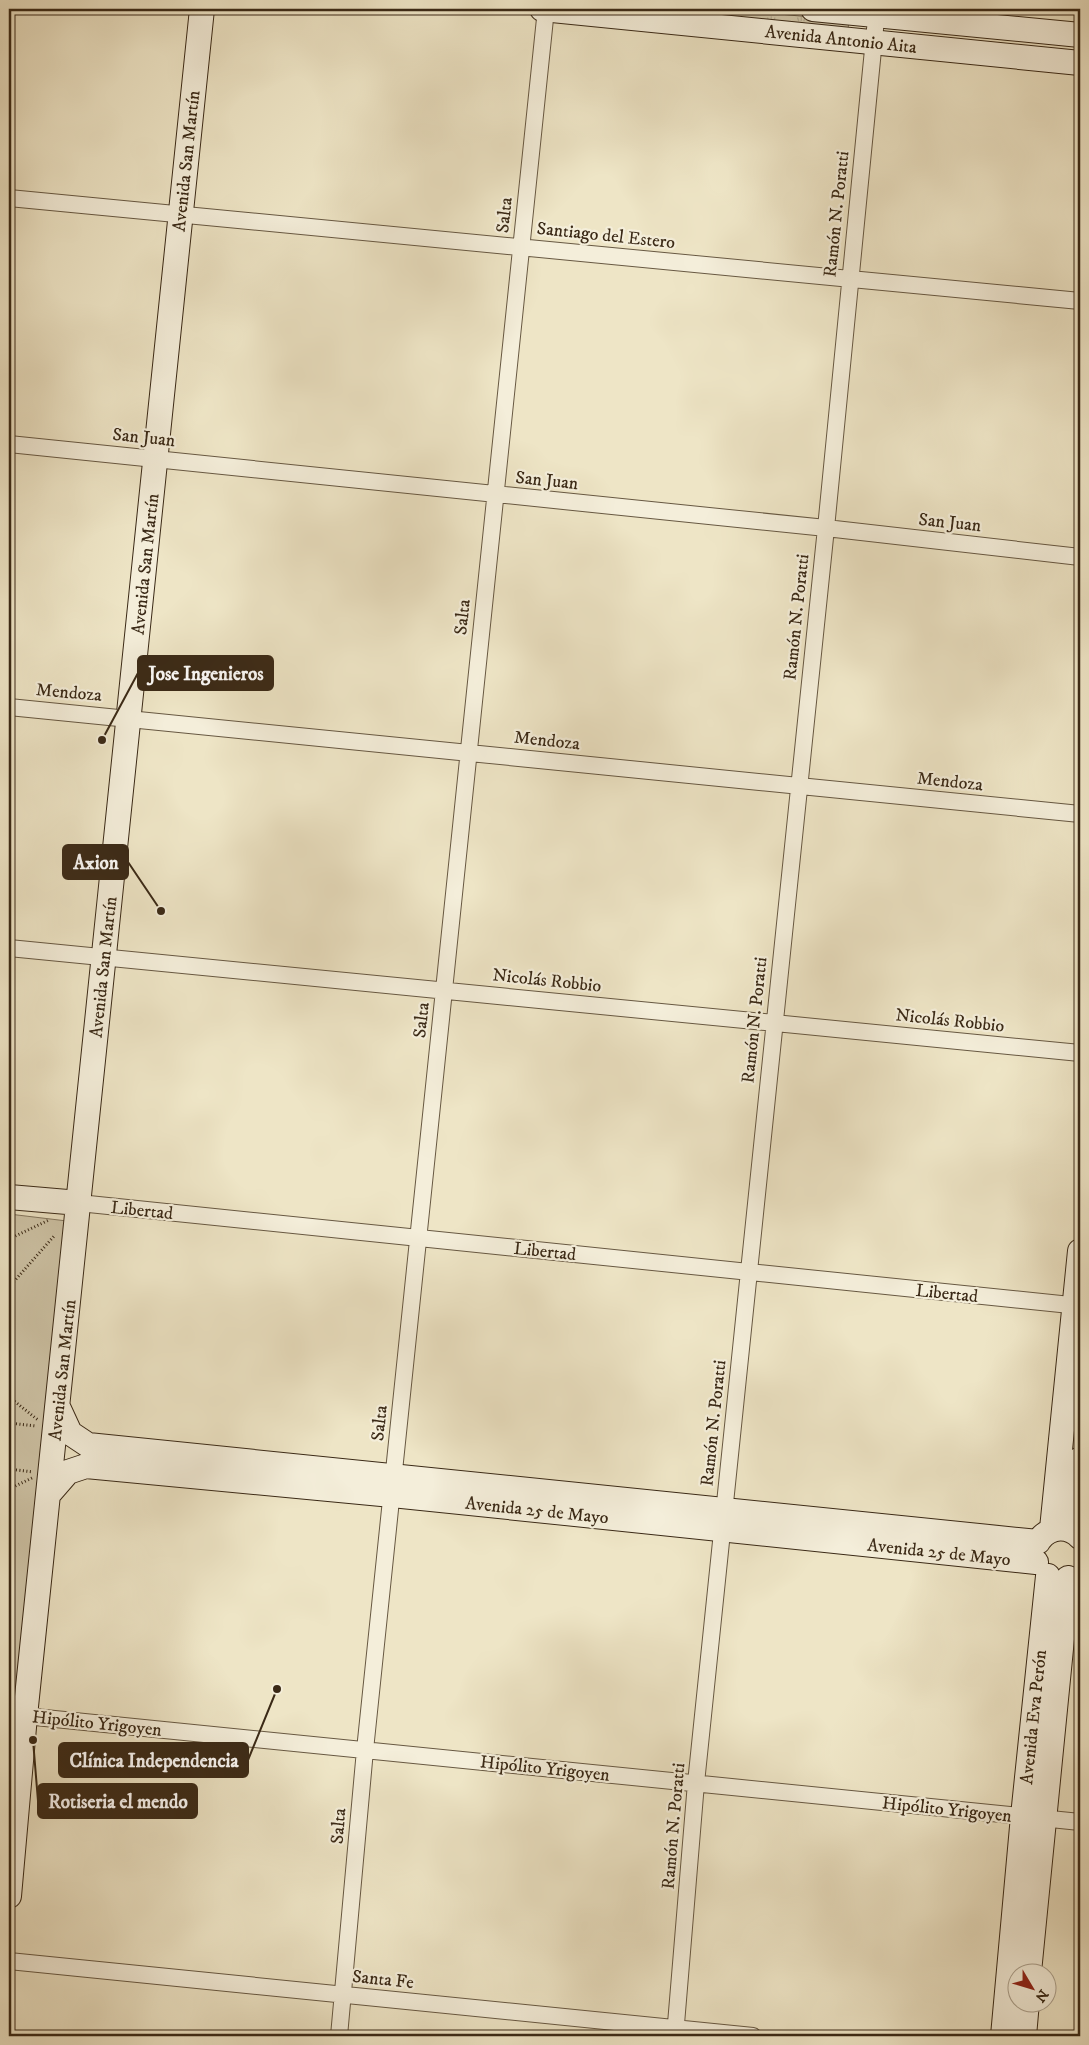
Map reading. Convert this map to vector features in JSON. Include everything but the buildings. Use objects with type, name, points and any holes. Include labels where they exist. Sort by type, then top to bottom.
[{"type":"main road","name":"Avenida San Martín","points":[[9,1896],[17,1716],[45,1484],[58,1407],[202,9]]},
{"type":"main road","name":"Avenida Antonio Aita","points":[[544,9],[1080,63]]},
{"type":"main road","name":"Avenida Antonio Aita","points":[[813,9],[877,12],[1080,35]]},
{"type":"main road","name":"Libertad","points":[[9,1197],[79,1203]]},
{"type":"main road","name":"Avenida Eva Perón","points":[[1003,2036],[1033,1817],[1059,1553],[1078,1306],[1080,1251]]},
{"type":"main road","name":"Avenida 25 de Mayo","points":[[58,1407],[70,1432],[88,1445],[393,1485],[1059,1553]]},
{"type":"main road","name":"Avenida Eva Perón","points":[[1059,1553],[1080,1459]]},
{"type":"main road","name":"Avenida 25 de Mayo","points":[[45,1484],[68,1472],[86,1466],[393,1485]]},
{"type":"main road","name":"Avenida Eva Perón","points":[[1029,1962],[1033,1817]]},
{"type":"main road","points":[[1024,2036],[1026,2012]]},
{"type":"street","name":"Salta","points":[[339,2036],[365,1750],[544,9]]},
{"type":"street","name":"Ramón N. Poratti","points":[[675,2032],[696,1783],[826,528],[877,12]]},
{"type":"street","name":"Santiago del Estero","points":[[9,198],[181,213],[1080,301]]},
{"type":"street","name":"San Juan","points":[[9,444],[826,528],[1080,557]]},
{"type":"street","name":"Mendoza","points":[[9,707],[1080,814]]},
{"type":"street","name":"Nicolás Robbio","points":[[9,948],[1080,1053]]},
{"type":"street","name":"Libertad","points":[[79,1203],[1078,1306]]},
{"type":"street","name":"Hipólito Yrigoyen","points":[[17,1716],[1080,1822]]},
{"type":"street","name":"Santa Fe","points":[[9,1960],[675,2032],[753,2036]]},
{"type":"path","points":[[9,1240],[52,1219]]},
{"type":"path","points":[[9,1287],[61,1228]]},
{"type":"path","points":[[9,1397],[39,1421]]},
{"type":"path","points":[[9,1423],[37,1426]]},
{"type":"path","points":[[9,1469],[45,1484]]},
{"type":"path","points":[[9,1489],[33,1477]]},
{"type":"green space","points":[[648,9],[730,9],[849,21],[848,29]]},
{"type":"green space","points":[[9,1214],[67,1221],[19,1689],[9,1688]]},
{"type":"place","name":"Jose Ingenieros","points":[[102,740]]},
{"type":"place","name":"Axion","points":[[161,911]]},
{"type":"place","name":"Clínica Independencia","points":[[277,1689]]},
{"type":"place","name":"Rotiseria el mendo","points":[[33,1740]]}]
